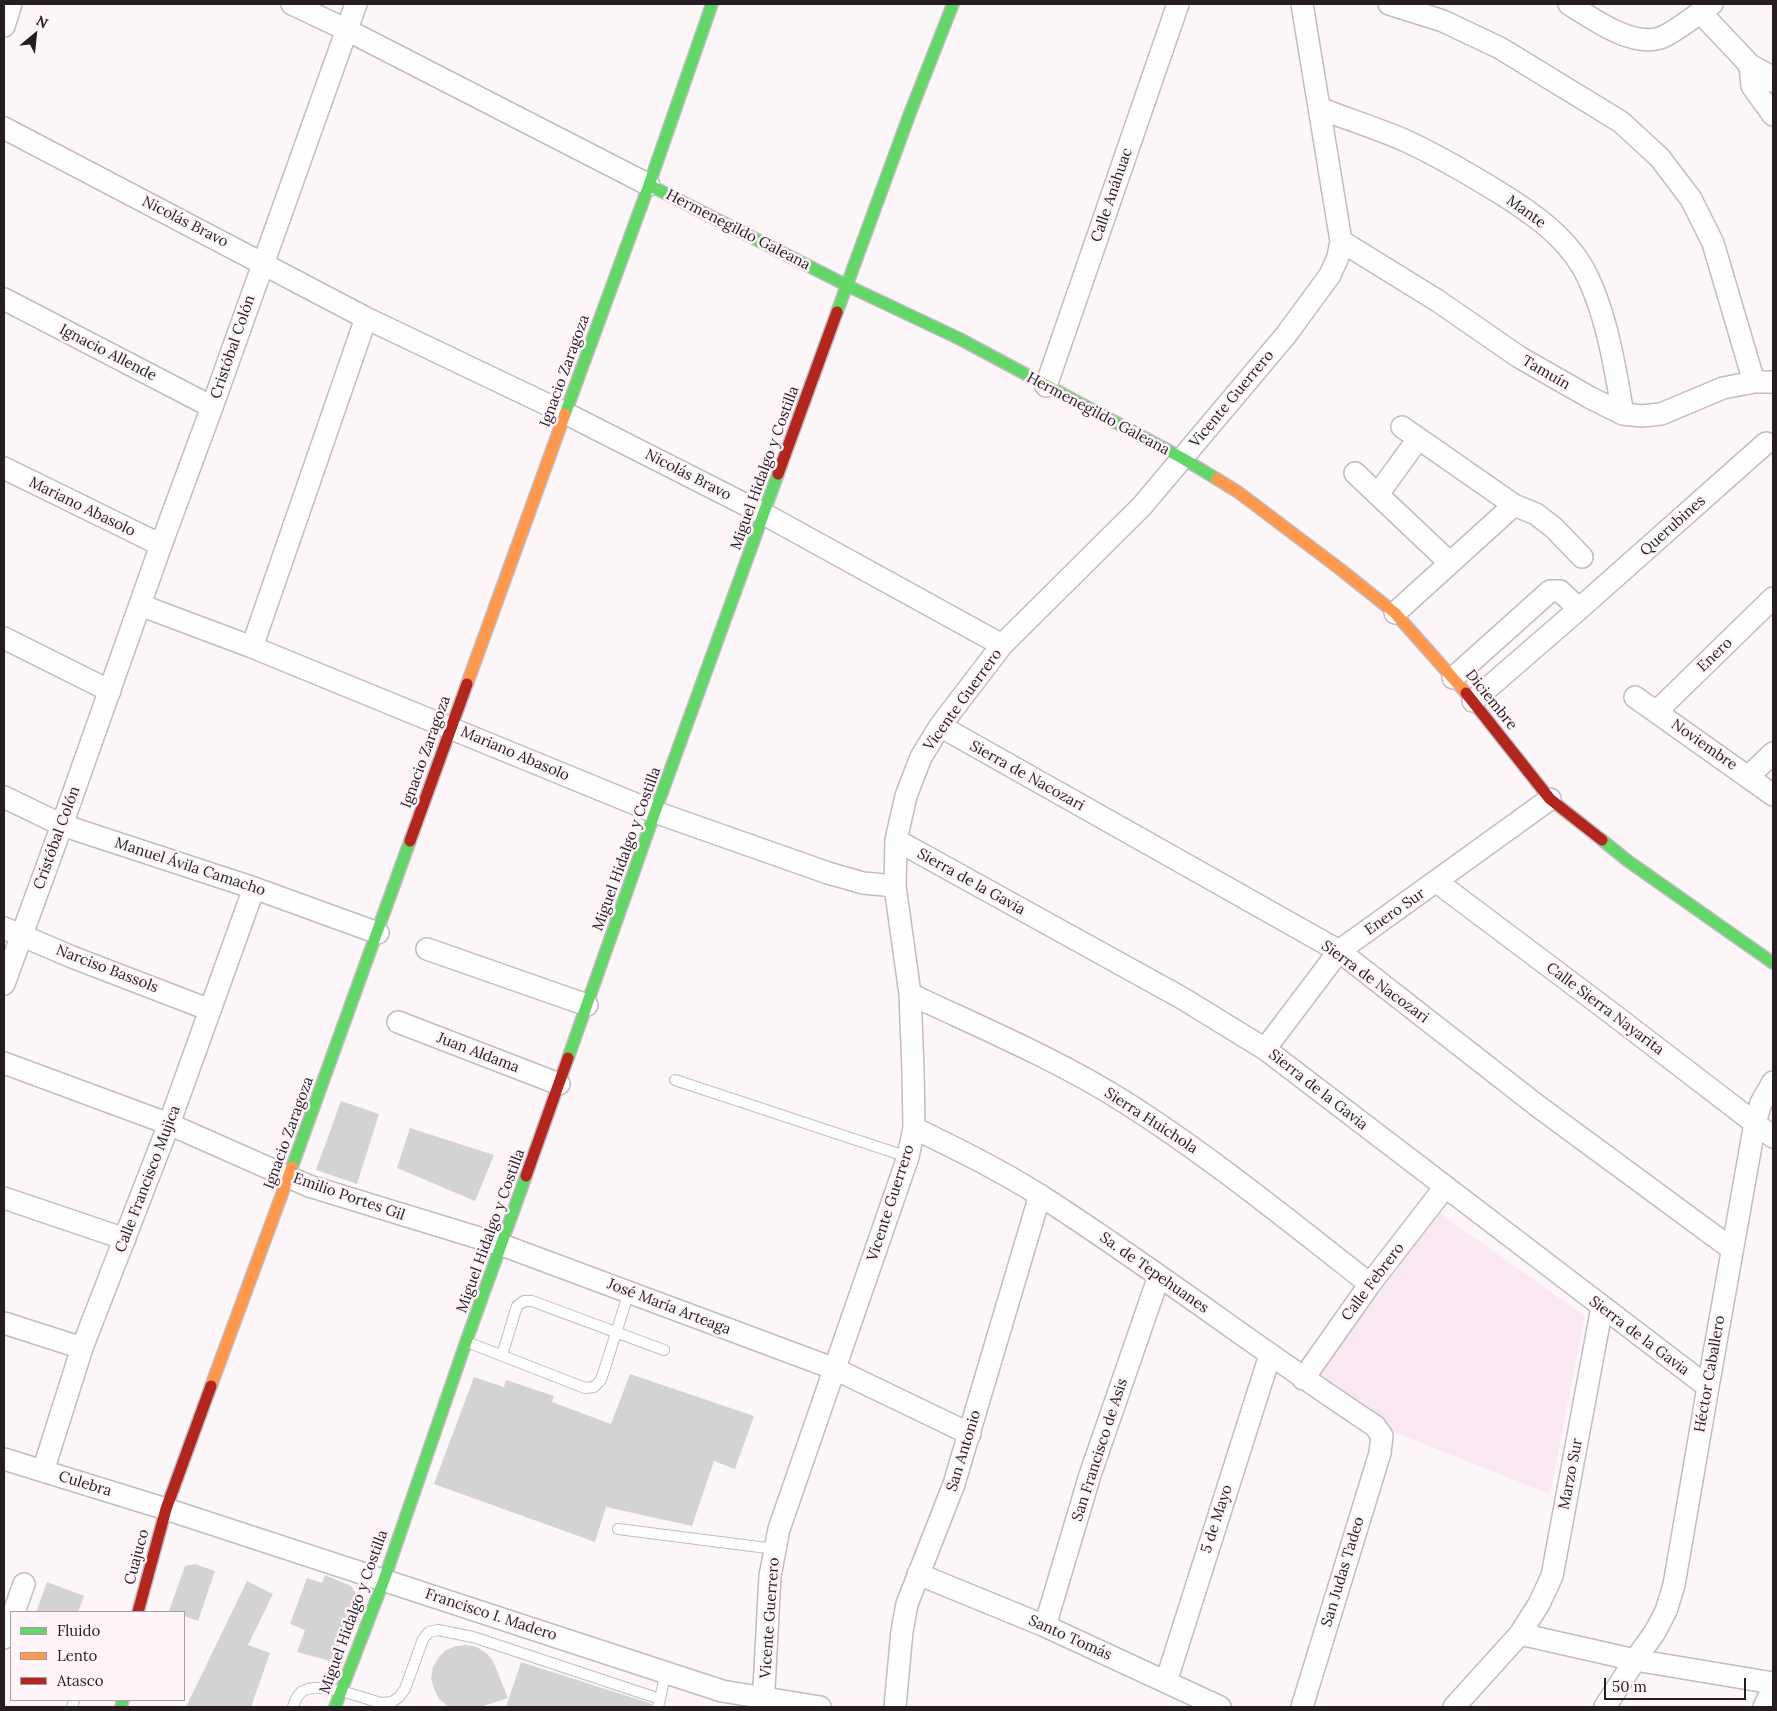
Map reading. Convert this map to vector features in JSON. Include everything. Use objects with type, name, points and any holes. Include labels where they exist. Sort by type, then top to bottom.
[{"type":"main road","name":"Ignacio Zaragoza","points":[[166,1509],[378,933],[649,185],[712,4]]},
{"type":"main road","name":"Miguel Hidalgo y Costilla","points":[[335,1707],[384,1580],[466,1342],[502,1246],[655,812],[910,113],[953,4]]},
{"type":"main road","name":"Hermenegildo Galeana","points":[[649,185],[848,286],[960,339],[1182,458]]},
{"type":"main road","name":"Diciembre","points":[[1182,458],[1238,492],[1340,568],[1394,614],[1473,700],[1550,799],[1628,861],[1773,963]]},
{"type":"main road","name":"Cuajuco","points":[[138,1611],[166,1509]]},
{"type":"street","points":[[4,26],[11,4]]},
{"type":"street","name":"Hermenegildo Galeana","points":[[292,4],[649,185]]},
{"type":"street","name":"Cristóbal Colón","points":[[4,984],[13,932],[62,825],[356,4]]},
{"type":"street","name":"Calle Anáhuac","points":[[1046,386],[1178,4]]},
{"type":"street","name":"Vicente Guerrero","points":[[763,1703],[770,1576],[779,1529],[908,1157],[914,1128],[910,994],[896,886],[896,840],[906,796],[921,757],[940,726],[1002,645],[1142,506],[1310,305],[1330,275],[1338,257],[1342,241],[1302,4]]},
{"type":"street","points":[[1392,4],[1443,21],[1500,48],[1621,122],[1660,158],[1692,199],[1713,243],[1764,382]]},
{"type":"street","points":[[1569,4],[1594,20],[1632,38],[1648,41],[1662,38],[1706,8],[1750,65],[1770,76],[1773,81]]},
{"type":"street","points":[[1750,65],[1752,86],[1773,115]]},
{"type":"street","name":"Mante","points":[[1319,108],[1404,141],[1454,166],[1530,213],[1561,239],[1582,268],[1596,297],[1607,337],[1623,414]]},
{"type":"street","name":"Nicolás Bravo","points":[[4,128],[366,318],[565,413],[764,514],[1002,645]]},
{"type":"street","name":"Tamuín","points":[[1342,241],[1438,301],[1519,357],[1623,414],[1642,416],[1661,414],[1723,388],[1764,382]]},
{"type":"street","name":"Ignacio Allende","points":[[4,299],[212,407]]},
{"type":"street","points":[[252,647],[366,318]]},
{"type":"street","points":[[1378,494],[1410,433],[1514,505],[1536,514],[1554,528],[1582,558]]},
{"type":"street","name":"Querubines","points":[[1473,700],[1766,443]]},
{"type":"street","name":"Mariano Abasolo","points":[[4,468],[161,545]]},
{"type":"street","points":[[1355,473],[1450,563]]},
{"type":"street","points":[[1394,614],[1514,505]]},
{"type":"street","points":[[1453,678],[1550,591],[1560,591],[1580,608]]},
{"type":"street","name":"Enero","points":[[1656,712],[1773,598]]},
{"type":"street","name":"Mariano Abasolo","points":[[140,605],[252,647],[655,812],[828,873],[863,883],[896,886]]},
{"type":"street","points":[[4,638],[110,691]]},
{"type":"street","name":"Noviembre","points":[[1635,697],[1749,776],[1773,795]]},
{"type":"street","name":"Sierra de Nacozari","points":[[940,726],[1339,951],[1539,1107],[1732,1249]]},
{"type":"street","points":[[1749,776],[1773,753]]},
{"type":"street","name":"Manuel Ávila Camacho","points":[[4,797],[62,825],[254,888],[378,933]]},
{"type":"street","name":"Enero Sur","points":[[1265,1049],[1339,951],[1550,799]]},
{"type":"street","name":"Sierra de la Gavia","points":[[896,840],[1182,998],[1265,1049],[1708,1387]]},
{"type":"street","name":"Calle Sierra Nayarita","points":[[1436,882],[1773,1137]]},
{"type":"street","name":"Calle Francisco Mujica","points":[[43,1471],[82,1348],[169,1124],[254,888]]},
{"type":"street","name":"Narciso Bassols","points":[[13,932],[210,1010]]},
{"type":"street","points":[[427,949],[587,1005]]},
{"type":"street","name":"Sierra Huichola","points":[[910,994],[1069,1069],[1123,1101],[1197,1150],[1370,1284]]},
{"type":"street","name":"Juan Aldama","points":[[398,1022],[559,1084]]},
{"type":"street","name":"Emilio Portes Gil","points":[[4,1063],[169,1124],[309,1186],[502,1246]]},
{"type":"street","name":"Héctor Caballero","points":[[1605,1707],[1655,1632],[1666,1611],[1674,1585],[1755,1123],[1761,1103],[1773,1082]]},
{"type":"street","name":"Sa. de Tepehuanes","points":[[914,1128],[977,1159],[1040,1195],[1375,1426],[1382,1436]]},
{"type":"street","name":"Calle Febrero","points":[[1303,1378],[1370,1284],[1445,1188]]},
{"type":"street","name":"San Antonio","points":[[895,1707],[902,1631],[907,1604],[946,1508],[970,1434],[1040,1195]]},
{"type":"street","points":[[4,1198],[125,1239]]},
{"type":"street","name":"José María Arteaga","points":[[502,1246],[835,1369],[970,1434]]},
{"type":"street","name":"San Francisco de Asis","points":[[1045,1626],[1090,1475],[1159,1276]]},
{"type":"street","name":"Marzo Sur","points":[[1454,1707],[1520,1634],[1539,1604],[1552,1576],[1602,1308]]},
{"type":"street","points":[[4,1323],[82,1348]]},
{"type":"street","name":"5 de Mayo","points":[[1166,1682],[1270,1355]]},
{"type":"street","name":"San Judas Tadeo","points":[[1302,1707],[1380,1453],[1382,1436]]},
{"type":"street","name":"Culebra","points":[[4,1459],[166,1509]]},
{"type":"street","name":"Francisco I. Madero","points":[[166,1509],[722,1691],[763,1703],[820,1707]]},
{"type":"street","name":"Santo Tomás","points":[[918,1574],[1045,1626],[1220,1707]]},
{"type":"street","points":[[14,1611],[24,1584]]},
{"type":"street","points":[[4,1638],[10,1621]]},
{"type":"street","points":[[1520,1634],[1635,1660],[1773,1683]]},
{"type":"street","points":[[1764,1707],[1773,1688]]},
{"type":"lane","points":[[675,1080],[908,1157]]},
{"type":"lane","points":[[466,1342],[585,1388],[594,1387],[601,1380],[629,1292]]},
{"type":"lane","points":[[502,1355],[517,1306],[524,1301],[532,1301],[664,1350]]},
{"type":"lane","points":[[618,1529],[775,1549]]},
{"type":"lane","points":[[293,1707],[298,1695],[304,1690],[316,1686],[381,1703],[392,1702],[399,1697],[405,1688],[423,1639],[429,1632],[438,1630],[473,1638],[659,1703],[666,1672]]},
{"type":"shaded area","points":[[1440,1213],[1585,1316],[1550,1494],[1394,1432],[1315,1378]]},
{"type":"building","points":[[341,1101],[379,1114],[357,1184],[316,1170]]},
{"type":"building","points":[[410,1128],[494,1155],[475,1201],[397,1168]]},
{"type":"building","points":[[630,1374],[754,1416],[735,1469],[714,1461],[692,1526],[606,1507],[595,1542],[434,1484],[474,1377],[504,1387],[506,1380],[554,1396],[552,1402],[611,1424]]},
{"type":"building","points":[[195,1564],[215,1571],[198,1621],[185,1616],[185,1611],[169,1611],[185,1566]]},
{"type":"building","points":[[325,1575],[351,1586],[357,1595],[334,1662],[297,1652],[305,1630],[290,1624],[307,1578],[322,1583]]},
{"type":"building","points":[[247,1581],[273,1594],[248,1645],[270,1653],[251,1707],[186,1707]]},
{"type":"building","points":[[47,1582],[84,1596],[78,1611],[36,1611]]},
{"type":"building","points":[[467,1645],[477,1647],[493,1661],[508,1698],[480,1707],[449,1707],[439,1699],[431,1678],[433,1667],[446,1650],[456,1646]]},
{"type":"building","points":[[521,1662],[652,1704],[651,1707],[506,1707]]},
{"type":"traffic: fast","points":[[565,414],[649,185],[712,4]]},
{"type":"traffic: fast","points":[[837,312],[910,113],[953,4]]},
{"type":"traffic: fast","points":[[649,185],[848,286],[960,339],[1182,458],[1217,479]]},
{"type":"traffic: fast","points":[[568,1058],[778,474]]},
{"type":"traffic: fast","points":[[1602,840],[1628,861],[1773,963]]},
{"type":"traffic: fast","points":[[292,1167],[410,841]]},
{"type":"traffic: fast","points":[[335,1707],[384,1580],[466,1342],[526,1176]]},
{"type":"traffic: fast","points":[[121,1707],[123,1701]]},
{"type":"traffic: slow","points":[[467,684],[565,414]]},
{"type":"traffic: slow","points":[[1217,479],[1238,492],[1395,613],[1466,693]]},
{"type":"traffic: slow","points":[[211,1386],[292,1167]]},
{"type":"traffic: jam","points":[[778,474],[837,312]]},
{"type":"traffic: jam","points":[[410,841],[467,684]]},
{"type":"traffic: jam","points":[[1466,693],[1550,799],[1602,840]]},
{"type":"traffic: jam","points":[[526,1176],[568,1058]]},
{"type":"traffic: jam","points":[[138,1611],[166,1509],[211,1386]]}]
